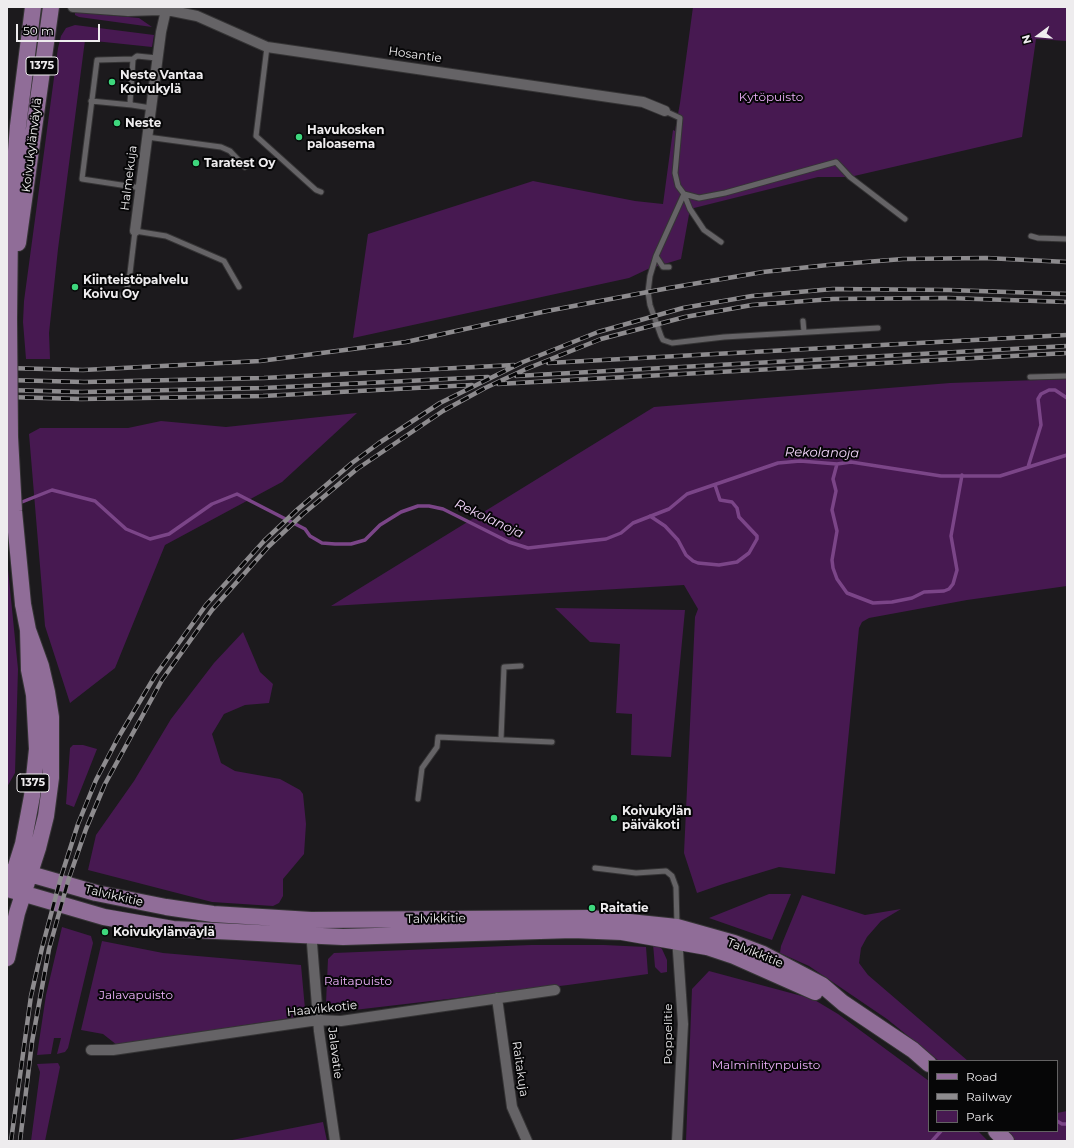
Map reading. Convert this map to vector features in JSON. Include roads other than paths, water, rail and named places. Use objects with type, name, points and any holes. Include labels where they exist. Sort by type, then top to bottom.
[{"type":"main road","name":"Koivukylänväylä","points":[[7,958],[14,926],[24,893],[22,871],[23,844],[32,796],[36,749],[34,696],[30,670],[28,630],[23,604],[13,504],[10,438],[9,319],[11,282],[11,212],[18,126],[33,7]]},
{"type":"main road","name":"Koivukylänväylä","points":[[11,282],[21,229],[51,7]]},
{"type":"main road","name":"Koivukylänväylä","points":[[8,890],[22,871]]},
{"type":"main road","name":"Talvikkitie","points":[[22,871],[96,893],[166,907],[213,914],[311,920],[591,918],[734,943],[763,954],[822,985],[843,1003],[913,1050],[928,1063]]},
{"type":"main road","name":"Talvikkitie","points":[[8,890],[24,893],[104,917],[173,929],[312,937],[588,930],[677,934]]},
{"type":"main road","points":[[997,1132],[1006,1141]]},
{"type":"street","name":"Hosantie","points":[[73,7],[128,11],[166,10]]},
{"type":"street","name":"Hosantie","points":[[152,7],[197,16],[267,47],[643,102],[665,111]]},
{"type":"street","name":"Halmekuja","points":[[135,231],[158,58],[166,10]]},
{"type":"street","name":"Jalavatie","points":[[311,920],[318,1020],[335,1141]]},
{"type":"street","name":"Poppelitie","points":[[677,934],[683,1024],[677,1141]]},
{"type":"street","name":"Haavikkotie","points":[[91,1050],[114,1050],[318,1020],[341,1022],[555,990]]},
{"type":"street","name":"Raitakuja","points":[[497,998],[512,1107],[527,1141]]},
{"type":"lane","points":[[267,47],[256,136],[316,190],[322,192]]},
{"type":"lane","points":[[141,188],[82,179],[97,60],[132,59],[137,56],[158,58]]},
{"type":"lane","points":[[132,59],[132,105]]},
{"type":"lane","points":[[92,102],[151,108]]},
{"type":"lane","points":[[665,111],[680,118],[675,173],[678,186],[684,194],[690,209],[704,230],[721,242]]},
{"type":"lane","points":[[147,137],[221,148],[230,151],[246,167]]},
{"type":"lane","points":[[684,194],[699,198],[725,193],[836,162],[850,177],[905,219]]},
{"type":"lane","points":[[684,194],[656,256],[650,276],[648,292],[650,305],[664,340],[672,342],[724,336],[878,328]]},
{"type":"lane","points":[[90,294],[123,296],[126,293],[135,231],[166,236],[224,262],[239,287]]},
{"type":"lane","points":[[1031,236],[1038,238],[1067,239]]},
{"type":"lane","points":[[656,256],[663,267],[669,268]]},
{"type":"lane","points":[[803,321],[804,332]]},
{"type":"lane","points":[[1030,377],[1067,376]]},
{"type":"lane","points":[[501,739],[504,667],[521,666]]},
{"type":"lane","points":[[418,799],[422,768],[437,747],[438,737],[552,742]]},
{"type":"lane","points":[[595,868],[636,873],[666,871],[672,876],[676,886],[677,934]]},
{"type":"waterway","points":[[1028,467],[1041,425],[1038,399],[1041,394],[1049,390],[1055,390],[1067,398]]},
{"type":"waterway","name":"Rekolanoja","points":[[17,504],[52,490],[95,501],[126,529],[150,539],[169,534],[212,504],[237,494],[305,529],[310,536],[322,543],[335,544],[351,544],[365,540],[380,525],[401,512],[418,506],[429,506],[443,509],[509,542],[528,548],[606,539],[621,533],[633,523],[669,509],[687,494],[778,463],[800,461],[837,464],[851,462],[941,476],[1000,476],[1067,455]]},
{"type":"waterway","points":[[837,464],[833,479],[836,491],[832,510],[837,531],[832,560],[833,568],[837,579],[847,593],[873,603],[892,602],[912,598],[924,592],[944,591],[949,589],[953,584],[957,570],[951,536],[962,475]]},
{"type":"waterway","points":[[650,516],[665,526],[678,540],[686,555],[693,561],[698,563],[719,565],[737,562],[749,553],[757,539],[757,536],[739,517],[737,508],[732,502],[720,500],[715,485]]},
{"type":"waterway","points":[[1058,1122],[1062,1124],[1067,1124]]},
{"type":"waterway","points":[[932,1141],[940,1132]]},
{"type":"railway","points":[[7,368],[83,370],[260,361],[406,342],[547,311],[669,288],[763,272],[828,265],[903,259],[986,258],[1067,262]]},
{"type":"railway","points":[[11,1141],[31,996],[42,948],[61,877],[78,824],[96,780],[118,738],[155,676],[206,605],[264,541],[298,509],[352,463],[379,443],[440,403],[523,362],[598,332],[683,308],[752,296],[833,289],[949,290],[1067,294]]},
{"type":"railway","points":[[20,1141],[32,1042],[49,949],[68,881],[86,829],[105,784],[162,680],[212,610],[269,546],[303,514],[357,469],[443,411],[485,388],[526,369],[601,339],[685,317],[752,305],[833,299],[948,298],[1067,302]]},
{"type":"railway","points":[[548,363],[1067,335]]},
{"type":"railway","points":[[516,376],[1067,346]]},
{"type":"railway","points":[[498,384],[1067,353]]},
{"type":"railway","points":[[7,380],[84,382],[264,378],[514,365]]},
{"type":"railway","points":[[7,390],[82,392],[264,388],[488,377]]},
{"type":"railway","points":[[7,397],[81,399],[263,396],[472,385]]},
{"type":"place","name":"Neste Vantaa Koivukylä","points":[[112,82]]},
{"type":"place","name":"Neste","points":[[117,123]]},
{"type":"place","name":"Havukosken paloasema","points":[[299,137]]},
{"type":"place","name":"Taratest Oy","points":[[196,163]]},
{"type":"place","name":"Kiinteistöpalvelu Koivu Oy","points":[[75,287]]},
{"type":"place","name":"Koivukylän päiväkoti","points":[[614,818]]},
{"type":"place","name":"Raitatie","points":[[592,908]]},
{"type":"place","name":"Koivukylänväylä","points":[[105,932]]},
{"type":"park label","name":"Kytöpuisto","points":[[771,97]]},
{"type":"park label","name":"Raitapuisto","points":[[358,981]]},
{"type":"park label","name":"Jalavapuisto","points":[[136,995]]},
{"type":"park label","name":"Malminiitynpuisto","points":[[766,1065]]}]
